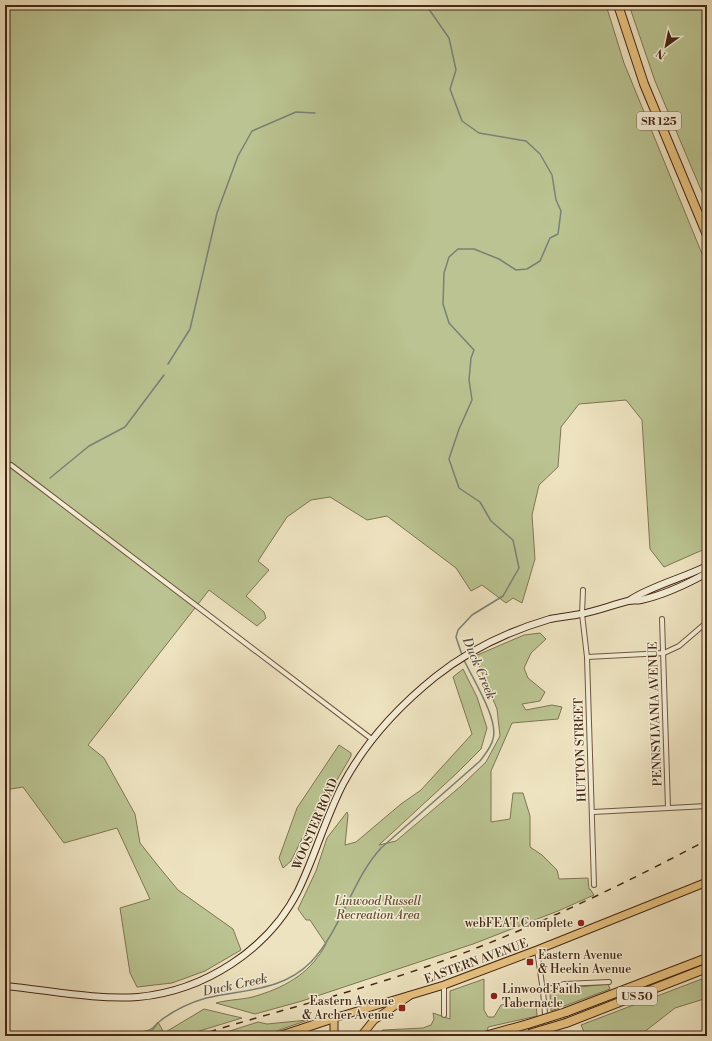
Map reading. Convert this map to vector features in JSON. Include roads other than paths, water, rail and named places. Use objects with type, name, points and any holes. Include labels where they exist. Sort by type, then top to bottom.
[{"type":"highway","name":"SR 125","points":[[618,5],[644,84],[707,235]]},
{"type":"highway","name":"US 50","points":[[485,1036],[566,1012],[707,958]]},
{"type":"highway","name":"US 50","points":[[526,1035],[566,1023],[707,968]]},
{"type":"highway","points":[[280,1036],[334,1018]]},
{"type":"main road","name":"EASTERN AVENUE","points":[[409,996],[444,985],[537,950],[707,882]]},
{"type":"main road","points":[[334,1036],[334,1018],[400,997],[409,996]]},
{"type":"main road","points":[[361,1036],[374,1020],[409,996]]},
{"type":"street","points":[[10,465],[373,740]]},
{"type":"street","name":"WOOSTER ROAD","points":[[5,986],[108,997],[139,997],[187,986],[229,965],[261,940],[275,926],[291,904],[343,784],[373,740],[402,707],[450,666],[484,646],[551,619],[582,614],[630,600],[640,594],[690,575],[707,566]]},
{"type":"street","name":"WOOSTER ROAD","points":[[630,600],[641,600],[686,584],[707,573]]},
{"type":"street","points":[[686,584],[707,579]]},
{"type":"street","points":[[582,590],[582,614]]},
{"type":"street","name":"HUTTON STREET","points":[[582,614],[587,657],[594,885]]},
{"type":"street","name":"PENNSYLVANIA AVENUE","points":[[662,619],[668,808]]},
{"type":"street","points":[[587,657],[664,653],[679,646],[707,622]]},
{"type":"street","points":[[592,812],[707,806]]},
{"type":"street","points":[[537,950],[543,991],[547,1036]]},
{"type":"street","points":[[543,991],[564,984],[609,982]]},
{"type":"street","points":[[444,985],[444,1014]]},
{"type":"waterway","name":"Duck Creek","points":[[426,5],[449,38],[456,70],[450,89],[462,121],[479,133],[526,141],[540,154],[552,175],[556,200],[561,211],[558,234],[550,238],[540,261],[527,269],[516,270],[499,259],[474,249],[458,249],[449,257],[444,273],[443,304],[449,323],[474,350],[471,358],[469,380],[472,400],[459,429],[449,459],[459,488],[480,502],[491,521],[513,540],[519,568],[503,596],[472,615],[458,630],[456,637],[462,655]]},
{"type":"waterway","points":[[168,364],[190,329],[217,213],[238,156],[252,131],[296,112],[315,113]]},
{"type":"waterway","points":[[50,478],[89,446],[125,427],[164,375]]},
{"type":"waterway","name":"Duck Creek","points":[[129,1036],[150,1032],[165,1017],[194,1002],[206,998],[248,991],[275,984],[299,972],[311,962],[331,935],[362,875],[381,848],[480,761],[488,751],[493,739],[494,731],[492,721],[484,698],[463,658]]},
{"type":"railway","points":[[196,1036],[362,988],[417,970],[492,942],[601,894],[707,840]]},
{"type":"place","name":"webFEAT Complete","points":[[581,923]]},
{"type":"place","name":"Eastern Avenue & Heekin Avenue","points":[[530,962]]},
{"type":"place","name":"Linwood Faith Tabernacle","points":[[494,996]]},
{"type":"place","name":"Eastern Avenue & Archer Avenue","points":[[402,1008]]},
{"type":"park label","name":"Linwood Russell Recreation Area","points":[[378,908]]}]
